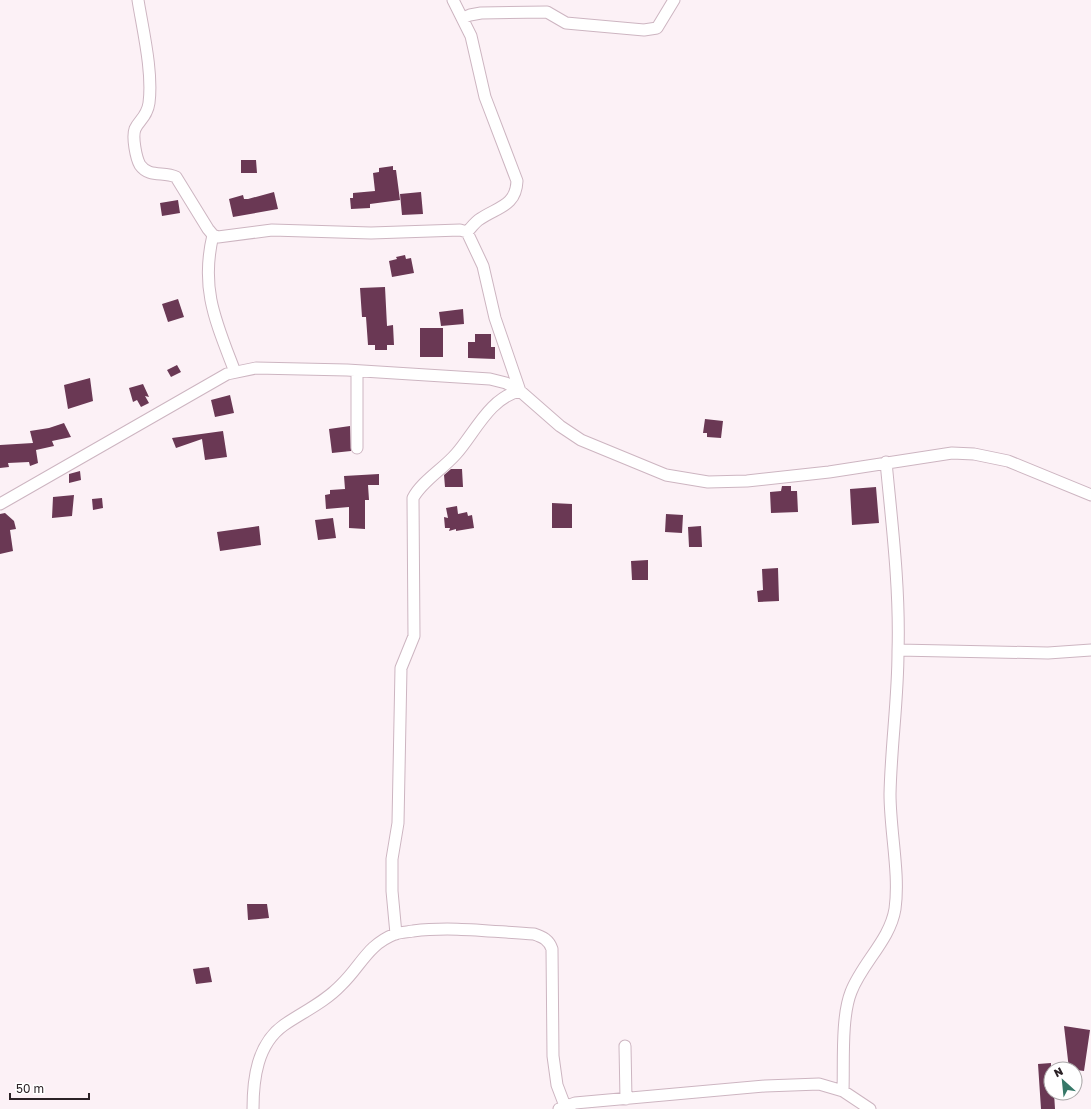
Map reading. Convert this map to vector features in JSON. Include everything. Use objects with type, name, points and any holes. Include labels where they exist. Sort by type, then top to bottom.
[{"type":"street","points":[[138,0],[148,68],[150,94],[149,105],[145,117],[134,132],[138,161],[148,172],[176,177],[213,235],[210,250],[208,286],[211,305],[235,372]]},
{"type":"street","points":[[453,0],[471,36],[484,97],[516,181],[515,193],[508,203],[480,219],[467,232]]},
{"type":"street","points":[[462,18],[470,14],[481,13],[547,12],[566,23],[644,30],[657,28],[674,0]]},
{"type":"street","points":[[213,235],[223,237],[272,230],[371,233],[460,230],[467,232],[483,266],[495,318],[520,391]]},
{"type":"street","points":[[0,504],[227,374],[256,368],[357,371],[490,379],[506,383],[520,391],[575,437],[666,475],[708,482],[747,482],[829,472],[952,453],[989,456],[1008,461],[1091,495]]},
{"type":"street","points":[[357,371],[357,448]]},
{"type":"street","points":[[396,934],[392,891],[392,859],[398,823],[401,668],[414,636],[413,498],[455,455],[494,407],[506,396],[520,391]]},
{"type":"street","points":[[843,1091],[847,1006],[851,991],[891,925],[896,894],[890,795],[898,650],[896,580],[886,462]]},
{"type":"street","points":[[898,650],[1048,653],[1091,650]]},
{"type":"street","points":[[253,1109],[253,1084],[255,1071],[264,1048],[274,1034],[283,1026],[332,994],[349,977],[359,962],[372,948],[396,934],[438,929],[534,934],[546,939],[552,949],[554,1073],[562,1108],[626,1099],[765,1086],[818,1084],[843,1091],[870,1109]]},
{"type":"street","points":[[625,1046],[626,1099]]},
{"type":"building","points":[[241,160],[256,160],[257,173],[241,173]]},
{"type":"building","points":[[393,166],[393,170],[396,170],[400,200],[370,204],[370,208],[351,209],[350,198],[353,198],[353,193],[375,191],[373,173],[379,172],[379,168]]},
{"type":"building","points":[[274,192],[278,209],[233,217],[229,199],[243,195],[244,199],[248,199]]},
{"type":"building","points":[[421,192],[423,214],[402,215],[400,194]]},
{"type":"building","points":[[178,200],[180,213],[162,216],[160,203]]},
{"type":"building","points":[[405,255],[406,259],[411,258],[414,273],[392,277],[389,261],[397,259],[396,257]]},
{"type":"building","points":[[385,287],[387,326],[393,325],[394,345],[387,345],[387,350],[375,350],[375,345],[368,345],[366,317],[362,317],[360,288]]},
{"type":"building","points":[[178,299],[184,317],[168,322],[162,304]]},
{"type":"building","points":[[463,309],[464,324],[441,326],[439,312]]},
{"type":"building","points":[[420,328],[443,328],[443,357],[420,357]]},
{"type":"building","points":[[475,334],[491,334],[491,347],[495,347],[495,359],[468,358],[468,342],[475,342]]},
{"type":"building","points":[[177,365],[181,372],[171,377],[167,370]]},
{"type":"building","points":[[90,378],[93,401],[68,409],[64,385]]},
{"type":"building","points":[[143,384],[149,397],[145,396],[149,403],[141,407],[137,400],[133,402],[129,388]]},
{"type":"building","points":[[230,395],[234,413],[215,417],[211,400]]},
{"type":"building","points":[[705,419],[723,421],[721,438],[707,437],[707,433],[703,433]]},
{"type":"building","points":[[64,423],[71,437],[52,441],[54,446],[36,450],[38,463],[30,466],[29,462],[8,463],[9,467],[0,468],[0,445],[33,443],[30,431],[49,428]]},
{"type":"building","points":[[350,426],[351,451],[332,453],[329,429]]},
{"type":"building","points":[[223,431],[227,457],[205,460],[202,439],[176,448],[172,438]]},
{"type":"building","points":[[451,469],[462,469],[463,487],[445,487],[444,475]]},
{"type":"building","points":[[80,471],[81,480],[69,483],[69,474]]},
{"type":"building","points":[[379,474],[379,485],[368,485],[369,500],[365,500],[365,529],[349,528],[349,507],[326,509],[325,495],[330,494],[330,490],[345,489],[344,476]]},
{"type":"building","points":[[782,486],[791,486],[791,491],[797,491],[798,512],[771,513],[770,492],[781,491]]},
{"type":"building","points":[[876,487],[879,523],[852,525],[850,489]]},
{"type":"building","points":[[74,495],[72,516],[52,518],[53,497]]},
{"type":"building","points":[[102,498],[103,508],[93,510],[92,499]]},
{"type":"building","points":[[552,503],[572,504],[572,528],[552,528]]},
{"type":"building","points":[[457,506],[458,514],[467,512],[468,516],[472,515],[474,528],[449,531],[450,528],[445,528],[444,517],[448,518],[446,508]]},
{"type":"building","points":[[5,513],[14,521],[16,529],[10,530],[13,551],[0,554],[0,514]]},
{"type":"building","points":[[666,514],[683,515],[682,533],[665,532]]},
{"type":"building","points":[[333,518],[336,538],[318,540],[315,520]]},
{"type":"building","points":[[259,526],[261,545],[220,551],[217,532]]},
{"type":"building","points":[[701,526],[702,547],[689,547],[688,527]]},
{"type":"building","points":[[648,560],[648,580],[632,580],[631,561]]},
{"type":"building","points":[[778,568],[779,601],[758,602],[757,591],[763,590],[762,569]]},
{"type":"building","points":[[247,904],[267,904],[269,918],[248,920]]},
{"type":"building","points":[[209,967],[212,982],[196,984],[193,969]]},
{"type":"building","points":[[1064,1026],[1090,1030],[1084,1071],[1083,1061],[1068,1061]]},
{"type":"building","points":[[1038,1064],[1043,1064],[1043,1101],[1054,1101],[1055,1109],[1041,1109]]}]
